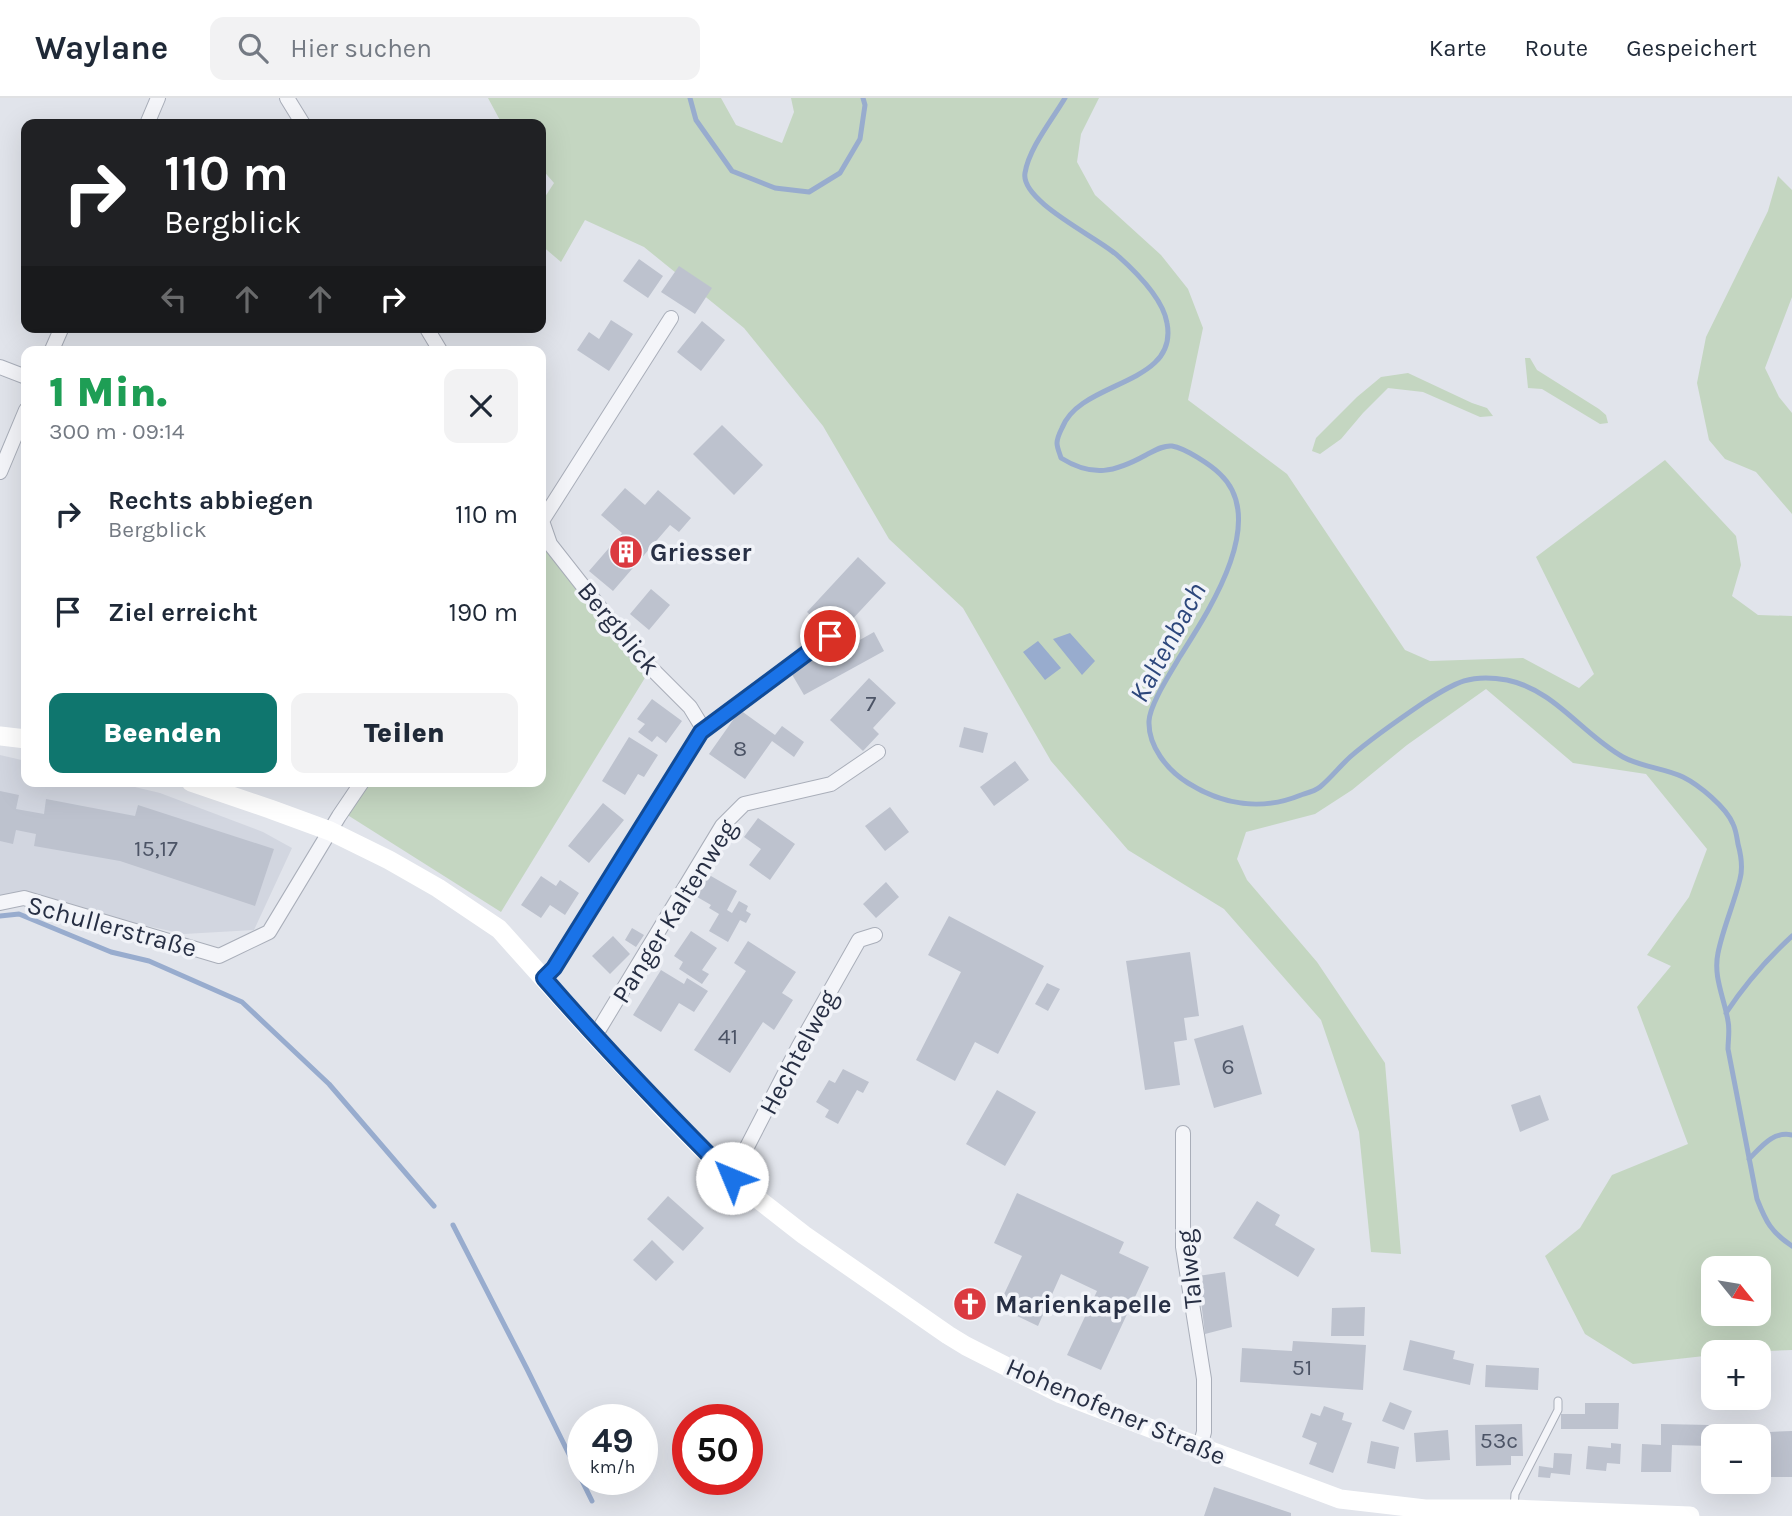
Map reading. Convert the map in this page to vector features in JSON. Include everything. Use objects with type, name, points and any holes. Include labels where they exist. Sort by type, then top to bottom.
[{"type":"main road","points":[[0,736],[21,738]]},
{"type":"main road","name":"Hohenofener Straße","points":[[206,787],[330,831],[389,860],[468,906],[499,929],[666,1112],[732,1178],[804,1235],[966,1346],[1062,1394],[1340,1499],[1425,1508],[1690,1516]]},
{"type":"street","points":[[150,119],[158,98]]},
{"type":"street","points":[[287,98],[300,119]]},
{"type":"street","name":"Bergblick","points":[[546,512],[671,318]]},
{"type":"street","points":[[0,367],[21,375]]},
{"type":"street","points":[[0,471],[21,422]]},
{"type":"street","name":"Bergblick","points":[[546,533],[550,544],[634,651],[690,707],[704,730]]},
{"type":"street","points":[[544,978],[554,968],[704,730],[830,636]]},
{"type":"street","name":"Panger Kaltenweg","points":[[595,1036],[722,826],[744,804],[831,783],[878,752]]},
{"type":"street","points":[[330,831],[359,787]]},
{"type":"street","name":"Schullerstraße","points":[[0,902],[24,898],[219,956],[270,932],[330,831]]},
{"type":"street","name":"Hechtelweg","points":[[732,1178],[799,1046],[859,940],[874,935]]},
{"type":"street","name":"Talweg","points":[[1183,1133],[1183,1247],[1204,1379],[1204,1432],[1200,1446]]},
{"type":"lane","points":[[1514,1509],[1515,1494],[1558,1410],[1558,1401]]},
{"type":"shaded area","points":[[0,755],[21,760],[21,787],[135,787],[160,793],[263,832],[292,848],[254,930],[184,934],[28,900],[0,902]]},
{"type":"green space","points":[[488,98],[721,98],[736,125],[782,143],[794,112],[791,98],[1099,98],[1081,134],[1077,162],[1095,195],[1161,255],[1188,289],[1203,328],[1188,400],[1287,474],[1405,650],[1430,661],[1523,658],[1579,688],[1594,674],[1536,557],[1665,460],[1736,536],[1741,565],[1732,596],[1758,615],[1792,616],[1792,1350],[1771,1351],[1771,1340],[1701,1340],[1701,1356],[1633,1364],[1585,1334],[1545,1256],[1580,1228],[1612,1175],[1688,1144],[1637,1007],[1671,966],[1647,955],[1689,897],[1707,849],[1646,774],[1573,763],[1486,689],[1407,745],[1352,790],[1315,814],[1246,832],[1237,859],[1247,880],[1317,962],[1385,1063],[1401,1254],[1371,1252],[1359,1132],[1321,1020],[1224,909],[1128,850],[1051,761],[963,608],[889,539],[823,426],[744,328],[644,247],[585,220],[561,262],[546,249],[546,195],[554,183],[546,174],[546,119],[499,119]]},
{"type":"green space","points":[[1778,176],[1792,190],[1792,297],[1765,368],[1779,397],[1792,413],[1792,514],[1756,472],[1725,459],[1709,440],[1697,383],[1706,337],[1768,211]]},
{"type":"green space","points":[[1525,358],[1530,358],[1537,370],[1599,409],[1606,415],[1608,423],[1600,424],[1542,389],[1528,388]]},
{"type":"green space","points":[[1408,373],[1487,408],[1493,416],[1480,417],[1423,392],[1388,388],[1341,439],[1320,454],[1312,451],[1316,438],[1381,377]]},
{"type":"green space","points":[[546,532],[550,544],[651,668],[501,912],[338,809],[353,787],[546,787]]},
{"type":"water","points":[[1070,633],[1095,661],[1082,675],[1053,639]]},
{"type":"water","points":[[1038,641],[1061,668],[1045,680],[1023,652]]},
{"type":"building","points":[[639,259],[663,276],[648,298],[623,281]]},
{"type":"building","points":[[679,266],[712,288],[695,314],[661,292]]},
{"type":"building","points":[[611,320],[633,334],[609,371],[577,350],[589,332],[599,339]]},
{"type":"building","points":[[702,321],[725,340],[701,371],[677,352]]},
{"type":"building","points":[[722,425],[763,465],[734,495],[693,454]]},
{"type":"building","name":"Griesser","points":[[625,488],[645,505],[658,490],[691,518],[679,532],[670,525],[613,591],[589,571],[622,533],[601,515]]},
{"type":"building","points":[[858,557],[886,583],[835,638],[807,612]]},
{"type":"building","points":[[651,589],[670,605],[649,630],[630,614]]},
{"type":"building","points":[[874,632],[884,651],[804,695],[790,671],[821,654],[824,660]]},
{"type":"building","points":[[869,678],[896,703],[873,728],[879,734],[863,751],[830,720]]},
{"type":"building","points":[[652,699],[682,721],[666,743],[657,736],[652,742],[638,732],[645,724],[637,719]]},
{"type":"building","points":[[740,710],[775,735],[782,726],[804,742],[794,757],[772,741],[745,779],[709,754]]},
{"type":"building","points":[[964,727],[988,733],[983,753],[959,747]]},
{"type":"building","points":[[629,737],[658,755],[644,777],[638,774],[625,795],[602,781]]},
{"type":"building","points":[[1015,761],[1029,780],[994,806],[980,787]]},
{"type":"building","points":[[0,791],[19,795],[16,809],[44,814],[46,799],[135,816],[138,805],[274,849],[255,906],[120,861],[34,846],[36,834],[16,830],[13,844],[0,841]]},
{"type":"building","points":[[603,803],[624,820],[589,863],[568,846]]},
{"type":"building","points":[[890,807],[909,832],[885,851],[865,826]]},
{"type":"building","points":[[758,818],[795,844],[770,880],[749,865],[761,849],[744,837]]},
{"type":"building","points":[[704,872],[737,891],[727,910],[732,913],[739,901],[748,906],[746,911],[751,914],[746,923],[740,920],[728,942],[709,931],[719,914],[709,908],[711,905],[692,894]]},
{"type":"building","points":[[541,876],[556,886],[560,880],[579,893],[565,915],[550,905],[541,918],[521,905]]},
{"type":"building","points":[[886,882],[899,897],[876,918],[863,904]]},
{"type":"building","points":[[949,916],[1044,966],[998,1054],[975,1042],[955,1081],[916,1060],[961,972],[928,955]]},
{"type":"building","points":[[632,928],[644,935],[636,947],[625,940]]},
{"type":"building","points":[[691,931],[717,948],[702,970],[709,974],[702,984],[679,969],[683,962],[674,956]]},
{"type":"building","points":[[613,936],[630,954],[610,974],[592,956]]},
{"type":"building","points":[[748,941],[796,972],[782,993],[793,1000],[774,1030],[763,1022],[730,1073],[694,1050],[746,971],[734,963]]},
{"type":"building","points":[[1190,952],[1199,1016],[1184,1018],[1187,1040],[1174,1042],[1180,1085],[1145,1090],[1126,961]]},
{"type":"building","points":[[661,970],[684,984],[687,978],[708,991],[694,1012],[679,1003],[661,1032],[633,1015]]},
{"type":"building","points":[[1047,983],[1060,989],[1048,1011],[1035,1004]]},
{"type":"building","points":[[1243,1025],[1262,1094],[1214,1108],[1194,1039]]},
{"type":"building","points":[[843,1069],[869,1082],[863,1093],[857,1090],[838,1124],[825,1117],[829,1110],[816,1102],[829,1080],[835,1083]]},
{"type":"building","points":[[997,1090],[1036,1112],[1005,1166],[966,1144]]},
{"type":"building","points":[[1540,1095],[1549,1120],[1520,1132],[1511,1105]]},
{"type":"building","points":[[1017,1193],[1124,1242],[1119,1253],[1149,1267],[1101,1370],[1067,1355],[1097,1291],[1061,1274],[1038,1326],[998,1307],[1022,1256],[994,1243]]},
{"type":"building","points":[[668,1196],[704,1228],[683,1251],[647,1219]]},
{"type":"building","points":[[1257,1201],[1280,1215],[1275,1225],[1315,1249],[1298,1277],[1233,1238]]},
{"type":"building","points":[[652,1240],[674,1262],[656,1281],[633,1260]]},
{"type":"building","points":[[1225,1272],[1232,1327],[1205,1334],[1198,1276]]},
{"type":"building","name":"Marienkapelle","points":[[968,1294],[979,1300],[971,1314],[960,1309]]},
{"type":"building","points":[[1365,1307],[1364,1336],[1331,1336],[1332,1308]]},
{"type":"building","points":[[1410,1340],[1455,1351],[1453,1359],[1474,1364],[1470,1385],[1403,1370]]},
{"type":"building","points":[[1293,1341],[1366,1345],[1363,1390],[1240,1382],[1242,1348],[1292,1351]]},
{"type":"building","points":[[1486,1365],[1539,1368],[1538,1390],[1485,1387]]},
{"type":"building","points":[[1390,1402],[1412,1411],[1404,1430],[1382,1421]]},
{"type":"building","points":[[1585,1403],[1619,1403],[1618,1429],[1561,1429],[1561,1414],[1585,1414]]},
{"type":"building","points":[[1324,1406],[1344,1413],[1342,1420],[1352,1423],[1333,1473],[1309,1464],[1317,1443],[1302,1437],[1311,1413],[1320,1416]]},
{"type":"building","points":[[1522,1424],[1523,1456],[1511,1456],[1511,1465],[1476,1466],[1475,1425]]},
{"type":"building","points":[[1661,1424],[1701,1425],[1701,1446],[1672,1445],[1671,1472],[1641,1472],[1642,1444],[1661,1445]]},
{"type":"building","points":[[1448,1430],[1450,1460],[1416,1462],[1414,1433]]},
{"type":"building","points":[[1792,1431],[1792,1477],[1771,1477],[1771,1432]]},
{"type":"building","points":[[1371,1441],[1399,1447],[1395,1469],[1367,1463]]},
{"type":"building","points":[[1611,1443],[1621,1444],[1620,1464],[1607,1463],[1606,1471],[1586,1469],[1588,1446],[1611,1448]]},
{"type":"building","points":[[1554,1453],[1572,1454],[1570,1475],[1551,1473],[1550,1478],[1538,1477],[1539,1466],[1553,1468]]},
{"type":"building","points":[[1214,1487],[1291,1513],[1291,1516],[1204,1516]]},
{"type":"waterway","name":"Kaltenbach","points":[[690,98],[696,120],[732,171],[775,188],[809,192],[840,173],[860,139],[865,105],[863,98]]},
{"type":"waterway","name":"Kaltenbach","points":[[1065,98],[1031,154],[1025,173],[1027,184],[1047,207],[1107,247],[1147,286],[1164,314],[1167,344],[1158,359],[1144,371],[1088,400],[1072,412],[1058,439],[1057,447],[1061,458],[1083,468],[1104,470],[1114,469],[1162,447],[1177,447],[1198,457],[1220,474],[1234,494],[1238,517],[1236,542],[1217,593],[1161,689],[1150,714],[1152,739],[1160,757],[1180,778],[1229,801],[1257,804],[1286,800],[1318,788],[1350,757],[1444,690],[1463,681],[1494,678],[1524,685],[1540,693],[1623,757],[1668,771],[1697,785],[1718,804],[1736,831],[1741,875],[1720,944],[1717,970],[1729,1024],[1728,1049],[1757,1199],[1770,1226],[1792,1246]]},
{"type":"waterway","points":[[0,916],[19,914],[111,952],[149,961],[242,1002],[329,1084],[434,1206]]},
{"type":"waterway","name":"Kaltenbach","points":[[1726,1013],[1757,972],[1792,936]]},
{"type":"waterway","name":"Kaltenbach","points":[[1749,1159],[1773,1137],[1792,1135]]},
{"type":"waterway","points":[[453,1225],[592,1501]]},
{"type":"place","name":"Griesser","points":[[626,552]]},
{"type":"place","name":"Marienkapelle","points":[[970,1304]]},
{"type":"route","points":[[732,1178],[666,1112],[544,978],[554,968],[701,732],[830,636]]}]
